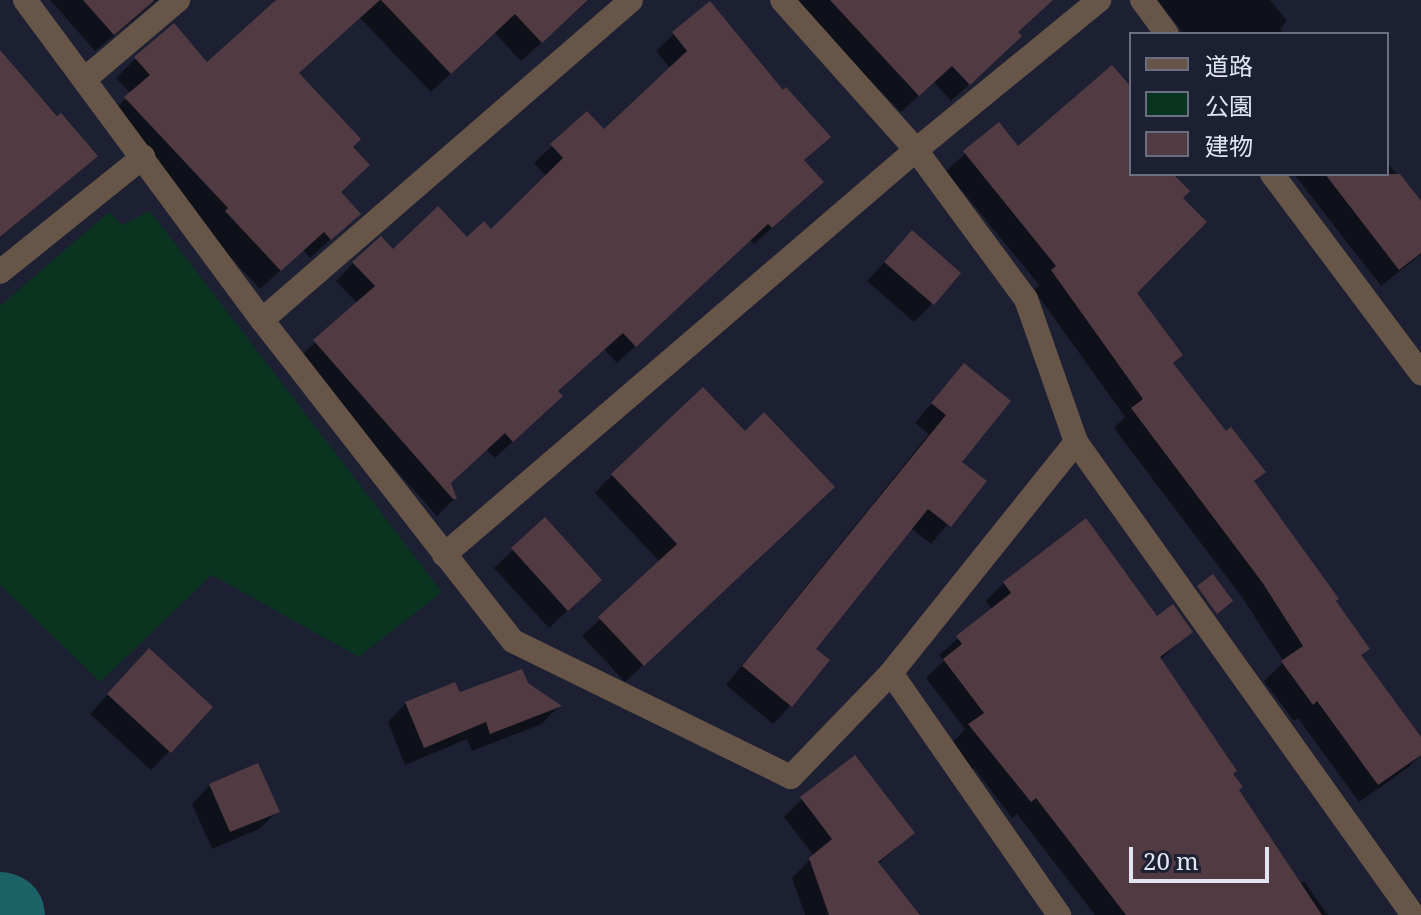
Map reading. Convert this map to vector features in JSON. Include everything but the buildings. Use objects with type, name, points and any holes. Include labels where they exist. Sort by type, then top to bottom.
[{"type":"street","points":[[25,0],[86,78],[262,320],[513,641],[791,777],[891,673],[1076,442]]},
{"type":"street","points":[[86,78],[178,0]]},
{"type":"street","points":[[262,320],[631,0]]},
{"type":"street","points":[[782,0],[916,150],[1026,299],[1076,442],[1413,915]]},
{"type":"street","points":[[444,555],[916,150],[1099,0]]},
{"type":"street","points":[[1142,0],[1166,32]]},
{"type":"street","points":[[0,272],[143,157]]},
{"type":"street","points":[[1273,176],[1421,373]]},
{"type":"street","points":[[891,673],[1059,915]]},
{"type":"green space","points":[[150,211],[442,592],[359,657],[212,575],[100,682],[0,585],[0,306],[109,212],[122,225]]}]
